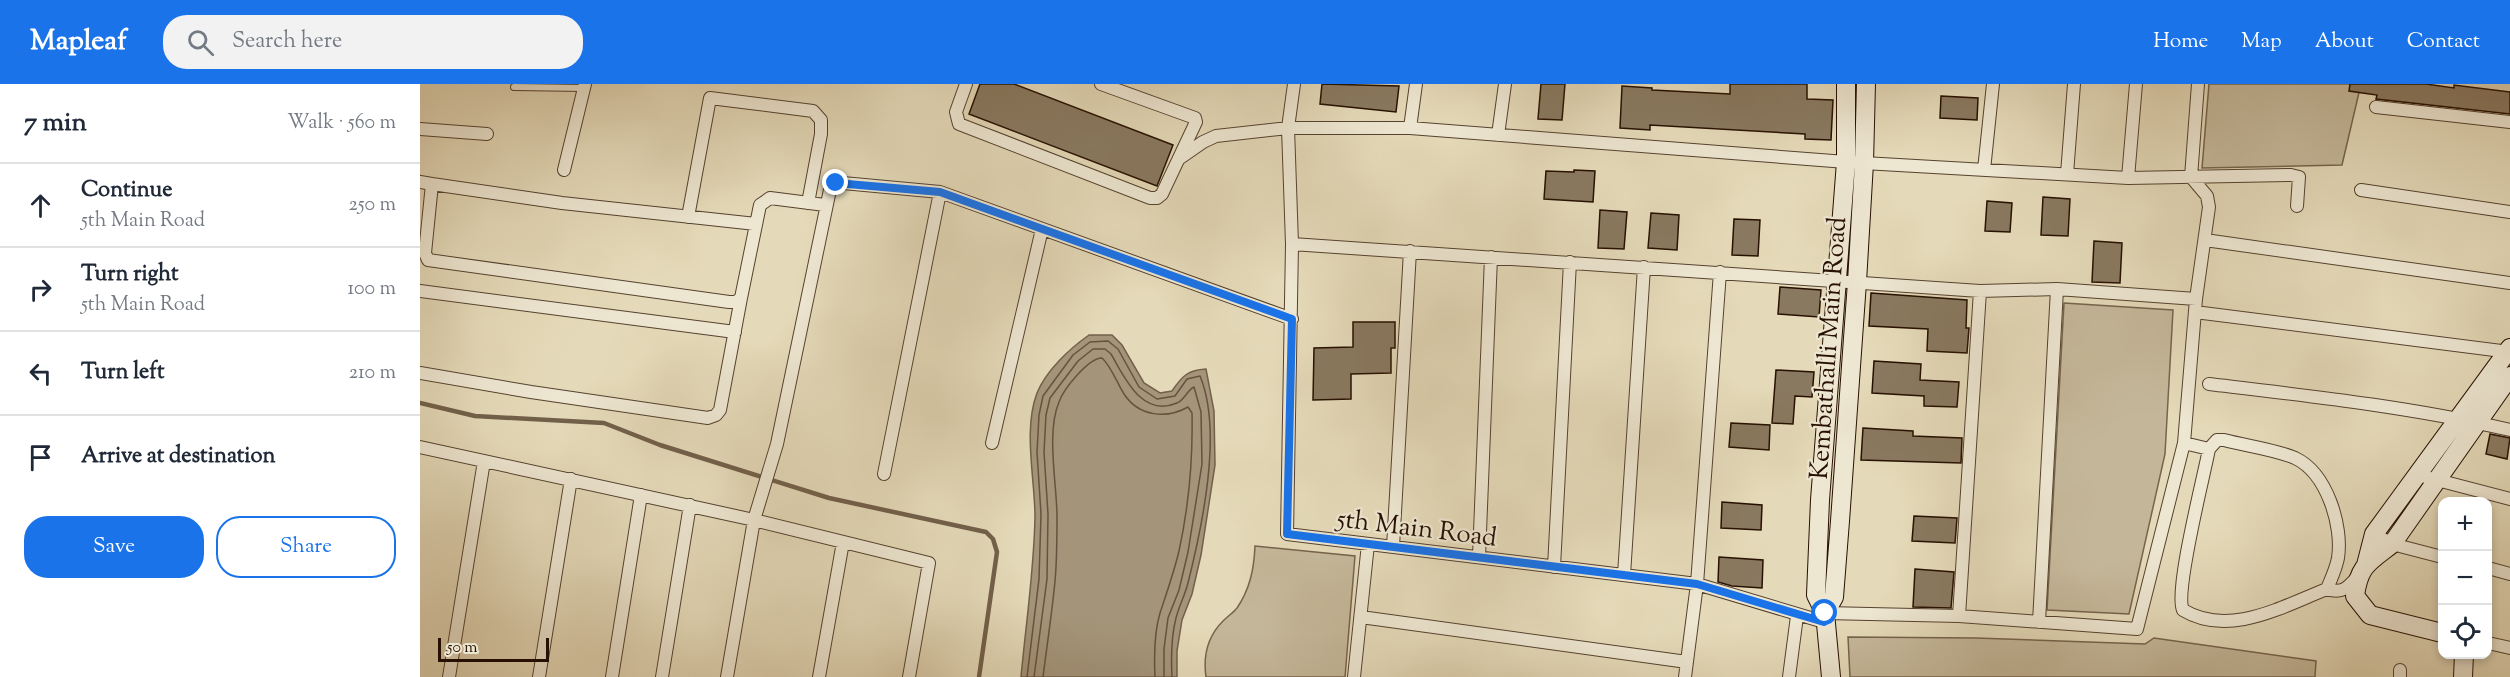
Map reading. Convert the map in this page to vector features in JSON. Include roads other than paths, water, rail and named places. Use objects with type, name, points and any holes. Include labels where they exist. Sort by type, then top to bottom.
[{"type":"street","points":[[966,84],[956,112],[959,124],[1150,198],[1162,194],[1196,122],[1195,118],[1101,84]]},
{"type":"street","name":"5th Main Road","points":[[1294,84],[1288,128],[1292,319],[1287,534],[1697,584],[1797,616],[1825,618],[1959,616],[2137,629],[2184,443]]},
{"type":"street","points":[[1410,128],[1416,84]]},
{"type":"street","points":[[1498,135],[1505,84]]},
{"type":"street","name":"Kembathalli Main Road","points":[[1832,677],[1825,618],[1816,595],[1835,281],[1846,162],[1846,84]]},
{"type":"street","name":"Kembathalli Main Road","points":[[1825,618],[1834,597],[1857,282],[1866,84]]},
{"type":"street","points":[[1984,170],[1993,84]]},
{"type":"street","points":[[2067,174],[2074,84]]},
{"type":"street","points":[[2128,178],[2136,84]]},
{"type":"street","points":[[2198,84],[2191,177],[2207,196],[2209,207],[2196,306],[2184,443],[2209,449]]},
{"type":"street","points":[[564,170],[585,86]]},
{"type":"street","points":[[688,217],[710,98],[813,111],[821,120],[821,134],[808,203]]},
{"type":"street","points":[[2376,107],[2510,122]]},
{"type":"street","points":[[1180,158],[1203,141],[1216,136],[1288,128],[1410,128],[1846,162],[2128,178],[2299,177],[2297,206]]},
{"type":"street","points":[[420,129],[487,134]]},
{"type":"street","points":[[741,298],[736,302],[729,302],[428,260],[425,253],[426,183],[562,203],[756,224]]},
{"type":"street","points":[[727,677],[754,520],[777,444],[831,185],[836,183],[940,192],[1292,319]]},
{"type":"street","points":[[2361,190],[2510,212]]},
{"type":"street","points":[[884,474],[940,192]]},
{"type":"street","points":[[420,373],[708,418],[716,415],[720,410],[760,205],[764,200],[770,198],[825,205]]},
{"type":"street","points":[[992,443],[1042,229]]},
{"type":"street","points":[[2205,240],[2510,283]]},
{"type":"street","points":[[1292,244],[1980,291],[2057,289],[2196,306],[2509,351],[2437,480],[2392,544],[2343,591],[2327,589],[2240,621],[2205,619],[2183,610],[2180,599],[2189,542],[2209,449],[2217,440],[2224,440],[2295,458],[2310,467],[2329,496],[2336,514],[2338,558],[2327,589]]},
{"type":"street","points":[[1393,547],[1410,252]]},
{"type":"street","points":[[1479,557],[1491,257]]},
{"type":"street","points":[[1554,567],[1570,262]]},
{"type":"street","points":[[1624,575],[1644,267]]},
{"type":"street","points":[[1685,677],[1697,584],[1720,272]]},
{"type":"street","points":[[2039,622],[2057,289]]},
{"type":"street","points":[[420,291],[735,332]]},
{"type":"street","points":[[1959,616],[1980,291]]},
{"type":"street","points":[[2438,632],[2370,615],[2355,596],[2362,571],[2374,534],[2418,475],[2510,376]]},
{"type":"street","points":[[2209,384],[2332,398],[2469,420],[2510,430]]},
{"type":"street","points":[[420,447],[754,520],[929,563],[909,677]]},
{"type":"street","points":[[449,677],[484,461]]},
{"type":"street","points":[[2418,475],[2510,499]]},
{"type":"street","points":[[539,677],[571,479]]},
{"type":"street","points":[[612,677],[642,495]]},
{"type":"street","points":[[662,677],[690,506]]},
{"type":"street","points":[[2374,534],[2392,544],[2438,556]]},
{"type":"street","points":[[819,677],[843,542]]},
{"type":"street","points":[[1354,677],[1368,544]]},
{"type":"street","points":[[2492,569],[2510,574]]},
{"type":"street","points":[[1789,677],[1797,616]]},
{"type":"street","points":[[1360,617],[1687,663]]},
{"type":"street","points":[[2492,644],[2510,648]]},
{"type":"street","points":[[2463,677],[2464,659]]},
{"type":"lane","points":[[514,87],[585,86]]},
{"type":"water","points":[[1089,335],[1112,335],[1122,345],[1144,383],[1160,393],[1172,391],[1190,372],[1206,369],[1214,411],[1215,465],[1201,555],[1192,594],[1182,620],[1177,651],[1177,677],[1021,677],[1035,517],[1030,438],[1033,407],[1041,385],[1052,369]]},
{"type":"waterway","points":[[420,403],[475,416],[604,423],[660,445],[829,498],[986,532],[993,539],[997,552],[979,677]]}]
